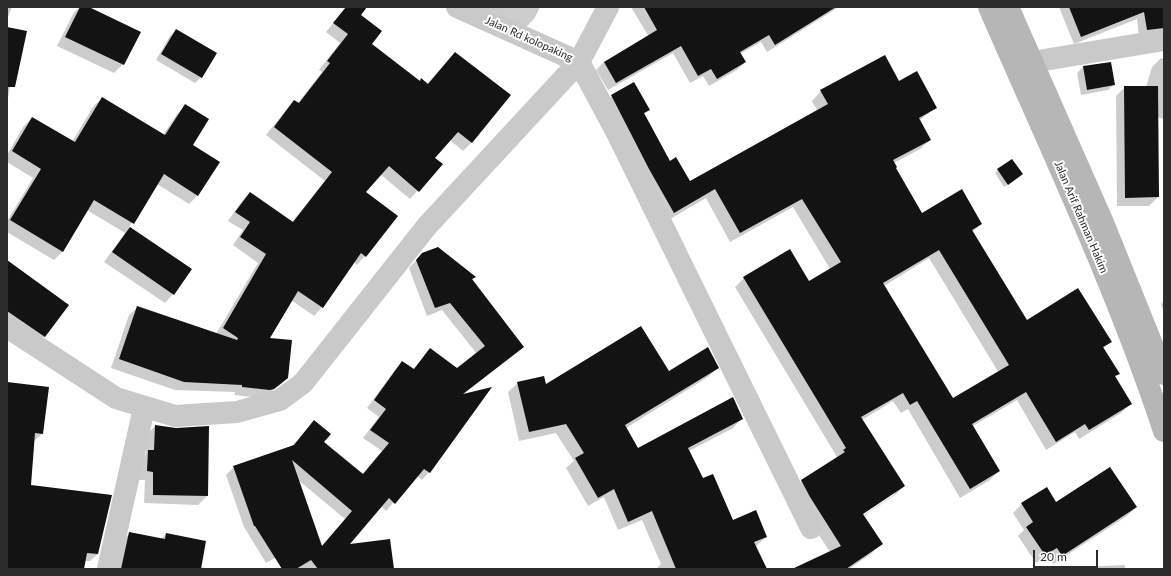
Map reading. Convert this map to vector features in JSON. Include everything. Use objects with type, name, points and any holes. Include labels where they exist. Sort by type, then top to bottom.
[{"type":"main road","name":"Jalan Arif Rahman Hakim","points":[[989,7],[1104,225],[1164,374]]},
{"type":"main road","name":"Jalan Arif Rahman Hakim","points":[[1008,7],[1032,62],[1048,120],[1088,232],[1142,365],[1164,431]]},
{"type":"street","name":"Jalan Rd kolopaking","points":[[457,7],[580,62]]},
{"type":"street","points":[[7,327],[116,398],[144,408],[175,416],[237,412],[280,400],[303,383],[427,226],[580,62],[608,7]]},
{"type":"street","points":[[1032,62],[1164,40]]},
{"type":"street","points":[[580,62],[617,133],[811,528]]},
{"type":"street","points":[[108,569],[144,408]]},
{"type":"building","points":[[80,7],[89,7],[141,32],[124,65],[65,37]]},
{"type":"building","points":[[346,7],[367,7],[361,15],[382,31],[372,44],[420,81],[421,78],[428,84],[455,52],[511,95],[472,143],[458,132],[435,158],[443,164],[419,192],[389,166],[366,192],[398,216],[366,257],[361,253],[323,308],[298,291],[270,338],[292,340],[288,378],[274,389],[270,390],[242,387],[242,385],[184,382],[119,359],[137,306],[237,340],[238,338],[223,328],[266,254],[240,237],[250,222],[235,212],[250,192],[293,222],[332,172],[274,127],[294,100],[299,103],[330,63],[327,61],[348,34],[333,23]]},
{"type":"building","points":[[644,7],[836,7],[775,45],[769,35],[740,52],[746,62],[717,79],[711,69],[698,76],[681,46],[616,83],[604,62],[657,30]]},
{"type":"building","points":[[1069,7],[1164,7],[1164,28],[1147,30],[1144,12],[1081,37]]},
{"type":"building","points":[[7,27],[27,31],[15,87],[7,87]]},
{"type":"building","points":[[176,29],[217,53],[202,78],[161,54]]},
{"type":"building","points":[[885,55],[899,81],[917,71],[937,108],[919,118],[931,140],[893,160],[897,167],[896,168],[922,213],[962,189],[982,224],[972,230],[1027,320],[1078,288],[1112,342],[1103,347],[1120,374],[1115,376],[1132,404],[1089,430],[1085,424],[1056,442],[1026,392],[972,424],[1000,471],[970,489],[917,401],[910,405],[903,393],[861,417],[905,486],[863,514],[883,544],[846,569],[792,569],[841,546],[801,480],[845,452],[843,450],[846,448],[743,277],[790,249],[809,281],[841,262],[802,199],[740,233],[715,189],[674,213],[649,169],[611,95],[634,82],[650,110],[644,113],[670,161],[676,157],[690,181],[828,104],[820,90]],"holes":[[[939,250],[1009,365],[953,398],[883,283]]]},
{"type":"building","points":[[1111,62],[1115,85],[1087,90],[1083,66]]},
{"type":"building","points":[[1124,86],[1158,86],[1159,197],[1125,198]]},
{"type":"building","points":[[102,97],[165,135],[185,104],[209,119],[193,145],[220,162],[198,196],[164,174],[134,224],[94,200],[63,252],[10,220],[41,169],[12,151],[32,117],[75,142]]},
{"type":"building","points":[[1012,159],[1023,174],[1008,185],[997,169]]},
{"type":"building","points":[[130,227],[192,269],[174,295],[112,252]]},
{"type":"building","points":[[438,247],[476,277],[472,279],[524,347],[463,394],[492,387],[430,473],[424,469],[395,504],[389,498],[350,544],[390,539],[394,569],[318,569],[311,560],[296,569],[282,569],[254,526],[233,466],[294,445],[314,420],[331,434],[324,442],[363,474],[389,443],[370,430],[386,409],[374,400],[402,361],[414,369],[430,348],[457,368],[485,346],[450,303],[435,308],[416,260],[422,253]],"holes":[[[292,460],[352,511],[322,546]]]},
{"type":"building","points":[[7,260],[69,305],[45,337],[7,311]]},
{"type":"building","points":[[641,326],[669,371],[708,347],[719,368],[625,425],[638,448],[733,397],[743,419],[688,448],[703,478],[713,474],[733,520],[756,510],[767,537],[754,542],[767,569],[676,569],[652,511],[628,522],[614,489],[598,498],[575,458],[584,453],[566,424],[529,432],[517,382],[544,376],[546,384]]},
{"type":"building","points":[[7,382],[49,387],[43,434],[35,433],[31,485],[112,495],[98,554],[87,553],[84,569],[7,569]]},
{"type":"building","points":[[155,425],[176,428],[209,426],[208,496],[153,495],[153,472],[147,471],[148,450],[154,450]]},
{"type":"building","points":[[1110,467],[1137,507],[1062,556],[1057,548],[1045,555],[1026,527],[1033,522],[1021,503],[1047,487],[1056,502]]},
{"type":"building","points":[[129,532],[165,539],[166,533],[206,541],[201,569],[121,569]]}]
